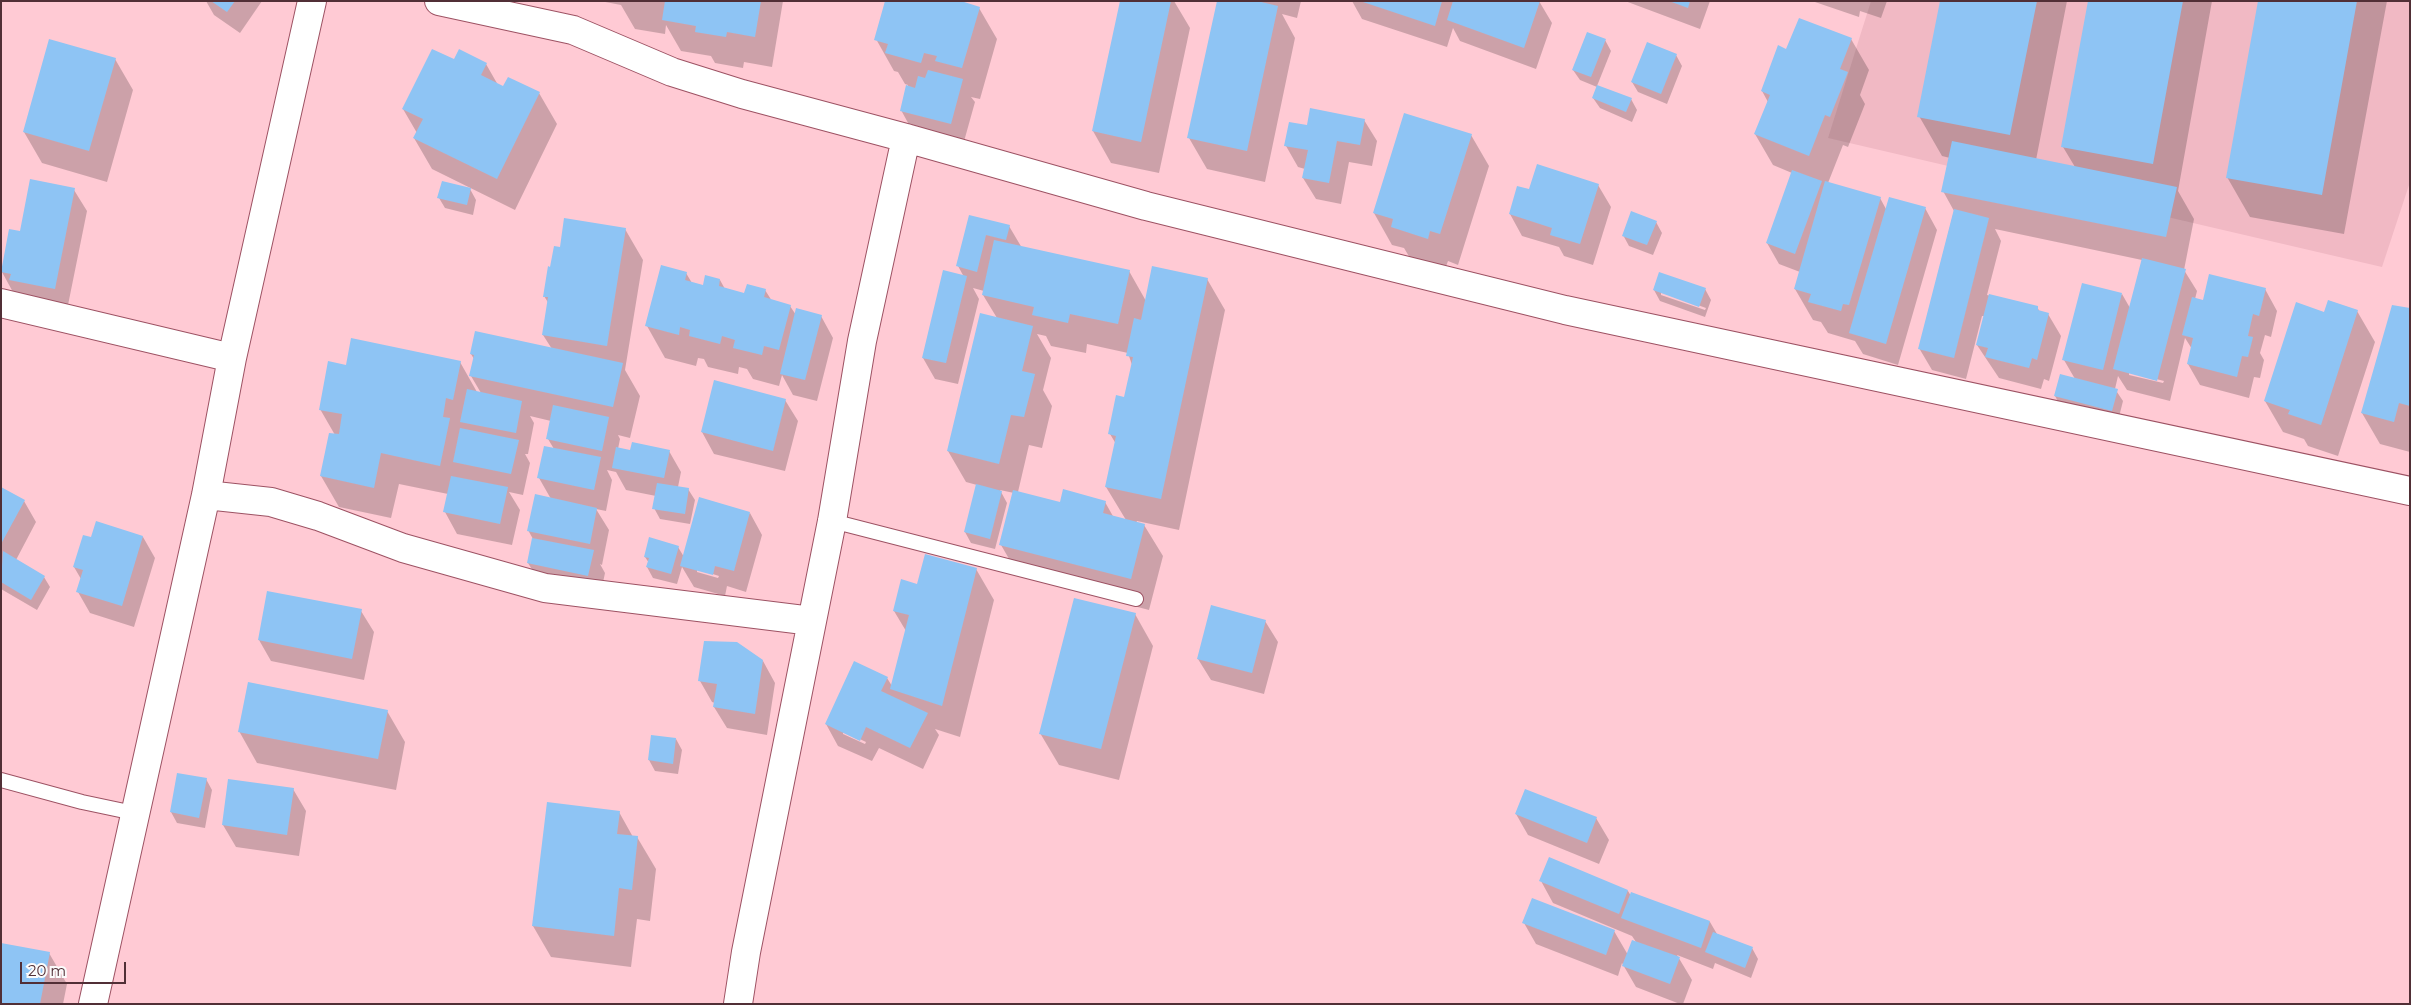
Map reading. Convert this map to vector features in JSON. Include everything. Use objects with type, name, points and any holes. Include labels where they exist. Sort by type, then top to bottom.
[{"type":"street","points":[[93,1004],[206,495],[232,358],[312,1]]},
{"type":"street","points":[[439,1],[574,30],[672,72],[742,94],[1146,206],[1565,310],[2410,491]]},
{"type":"street","points":[[738,1004],[746,952],[832,521],[862,341],[906,138]]},
{"type":"street","points":[[1,303],[232,358]]},
{"type":"street","points":[[206,495],[271,502],[318,516],[403,548],[545,588],[812,621]]},
{"type":"lane","points":[[832,521],[1136,599]]},
{"type":"lane","points":[[1,780],[82,802],[134,813]]},
{"type":"shaded area","points":[[1871,1],[2410,1],[2410,182],[2382,267],[1828,138]]},
{"type":"building","points":[[211,1],[235,1],[227,12]]},
{"type":"building","points":[[665,1],[761,1],[755,37],[727,32],[726,37],[695,32],[696,26],[662,20]]},
{"type":"building","points":[[885,1],[961,1],[980,7],[962,68],[935,61],[937,56],[924,53],[921,63],[885,53],[888,44],[874,40]]},
{"type":"building","points":[[1120,1],[1171,1],[1141,142],[1092,131]]},
{"type":"building","points":[[1217,1],[1257,1],[1278,6],[1247,151],[1187,138]]},
{"type":"building","points":[[1360,1],[1442,1],[1435,26]]},
{"type":"building","points":[[1453,1],[1540,1],[1524,48],[1447,20]]},
{"type":"building","points":[[1669,1],[1690,1],[1688,8]]},
{"type":"building","points":[[1940,1],[2037,1],[2010,135],[1917,117]]},
{"type":"building","points":[[2088,1],[2183,1],[2153,164],[2061,147]]},
{"type":"building","points":[[2258,1],[2357,1],[2322,195],[2226,178]]},
{"type":"building","points":[[1799,18],[1852,38],[1840,69],[1848,72],[1830,117],[1825,115],[1809,156],[1754,134],[1770,95],[1761,91],[1778,45],[1786,49]]},
{"type":"building","points":[[1587,32],[1606,39],[1591,77],[1572,70]]},
{"type":"building","points":[[49,39],[116,58],[89,151],[23,132]]},
{"type":"building","points":[[1647,42],[1677,54],[1661,94],[1631,82]]},
{"type":"building","points":[[432,49],[454,59],[459,49],[487,63],[481,75],[503,86],[508,77],[540,92],[497,179],[413,138],[423,119],[402,109]]},
{"type":"building","points":[[928,70],[963,79],[951,124],[900,111],[906,85],[915,88],[918,76],[925,78]]},
{"type":"building","points":[[1597,85],[1632,98],[1626,112],[1592,98]]},
{"type":"building","points":[[1310,108],[1365,119],[1360,145],[1337,141],[1329,183],[1302,178],[1308,150],[1284,146],[1289,122],[1307,125]]},
{"type":"building","points":[[1404,113],[1472,134],[1440,234],[1430,231],[1428,239],[1391,227],[1393,219],[1373,213]]},
{"type":"building","points":[[1952,141],[2177,187],[2166,237],[1941,192]]},
{"type":"building","points":[[1537,164],[1599,184],[1580,244],[1550,235],[1552,228],[1509,214],[1517,186],[1529,189]]},
{"type":"building","points":[[1792,170],[1822,181],[1795,254],[1766,243]]},
{"type":"building","points":[[30,179],[75,188],[55,289],[9,280],[11,274],[1,272],[9,229],[20,231]]},
{"type":"building","points":[[442,181],[471,188],[467,205],[437,198]]},
{"type":"building","points":[[1825,181],[1881,197],[1849,305],[1843,304],[1841,311],[1808,302],[1811,294],[1794,289]]},
{"type":"building","points":[[1889,197],[1926,207],[1886,344],[1849,333]]},
{"type":"building","points":[[1954,209],[1989,218],[1954,358],[1918,349]]},
{"type":"building","points":[[1631,211],[1657,221],[1647,245],[1622,236]]},
{"type":"building","points":[[969,215],[1010,225],[1006,240],[986,235],[977,272],[956,266]]},
{"type":"building","points":[[564,218],[626,228],[607,346],[542,335],[548,297],[543,297],[548,266],[550,267],[554,246],[560,247]]},
{"type":"building","points":[[994,240],[1130,270],[1118,324],[1070,314],[1068,323],[1032,315],[1034,307],[982,295]]},
{"type":"building","points":[[2142,258],[2186,269],[2157,381],[2113,369]]},
{"type":"building","points":[[661,265],[687,272],[685,280],[703,285],[705,275],[720,279],[719,286],[744,293],[747,284],[766,289],[764,297],[791,305],[779,350],[764,346],[762,355],[733,348],[735,340],[722,336],[720,344],[689,336],[690,330],[680,327],[679,335],[645,326]]},
{"type":"building","points":[[1152,266],[1208,278],[1161,499],[1105,487],[1116,436],[1108,434],[1116,395],[1124,397],[1133,357],[1126,356],[1134,318],[1141,320]]},
{"type":"building","points":[[943,270],[967,276],[946,363],[922,358]]},
{"type":"building","points":[[1659,272],[1706,288],[1699,307],[1653,290]]},
{"type":"building","points":[[2209,274],[2266,288],[2259,316],[2253,314],[2248,336],[2253,337],[2248,357],[2242,356],[2237,377],[2187,364],[2193,338],[2182,335],[2192,297],[2203,300]]},
{"type":"building","points":[[2082,283],[2122,293],[2103,370],[2062,360]]},
{"type":"building","points":[[1989,294],[2038,306],[2038,310],[2049,313],[2037,360],[2032,358],[2029,368],[1985,357],[1988,348],[1976,345]]},
{"type":"building","points":[[2328,300],[2358,310],[2321,425],[2288,414],[2290,410],[2264,401],[2296,302],[2324,312]]},
{"type":"building","points":[[2392,305],[2410,308],[2410,406],[2399,403],[2394,422],[2361,413]]},
{"type":"building","points":[[796,308],[822,315],[805,380],[780,374]]},
{"type":"building","points":[[980,313],[1033,326],[1022,371],[1035,374],[1024,417],[1011,415],[999,464],[947,451]]},
{"type":"building","points":[[475,331],[623,363],[613,407],[469,376],[474,355],[470,354]]},
{"type":"building","points":[[351,338],[461,361],[453,400],[446,398],[443,417],[450,418],[440,466],[381,453],[374,488],[320,476],[329,433],[339,434],[342,414],[319,410],[328,361],[346,365]]},
{"type":"building","points":[[2060,374],[2118,389],[2112,411],[2054,396]]},
{"type":"building","points":[[714,380],[786,399],[773,451],[701,432]]},
{"type":"building","points":[[467,389],[522,401],[516,433],[460,422]]},
{"type":"building","points":[[553,405],[609,417],[602,451],[546,439]]},
{"type":"building","points":[[460,428],[519,440],[511,474],[453,462]]},
{"type":"building","points":[[632,442],[670,450],[664,478],[612,468],[616,447],[630,450]]},
{"type":"building","points":[[544,446],[601,457],[594,490],[537,478]]},
{"type":"building","points":[[451,476],[508,487],[500,524],[443,512]]},
{"type":"building","points":[[657,483],[689,488],[685,514],[652,509]]},
{"type":"building","points":[[976,484],[1002,491],[990,539],[964,532]]},
{"type":"building","points":[[1,487],[25,500],[1,544]]},
{"type":"building","points":[[1063,489],[1106,501],[1103,513],[1145,524],[1131,579],[999,545],[1013,490],[1060,502]]},
{"type":"building","points":[[535,494],[597,508],[590,544],[527,531]]},
{"type":"building","points":[[699,497],[750,512],[734,571],[715,566],[713,575],[680,566]]},
{"type":"building","points":[[96,521],[143,536],[122,606],[76,592],[83,570],[73,567],[83,535],[91,537]]},
{"type":"building","points":[[649,537],[679,546],[671,574],[646,567],[649,558],[644,557]]},
{"type":"building","points":[[532,538],[594,550],[588,576],[527,563]]},
{"type":"building","points":[[3,551],[45,576],[31,600],[1,582]]},
{"type":"building","points":[[925,554],[977,568],[942,706],[890,689],[909,615],[893,611],[901,579],[917,584]]},
{"type":"building","points":[[267,591],[362,609],[352,659],[258,640]]},
{"type":"building","points":[[1074,598],[1136,613],[1101,749],[1039,734]]},
{"type":"building","points":[[1211,605],[1266,620],[1252,673],[1197,659]]},
{"type":"building","points":[[704,641],[737,642],[763,660],[755,714],[713,707],[717,684],[698,681]]},
{"type":"building","points":[[854,661],[888,677],[881,691],[928,713],[910,748],[866,727],[860,741],[825,724]]},
{"type":"building","points":[[248,682],[388,710],[378,759],[238,732]]},
{"type":"building","points":[[651,735],[676,738],[673,764],[648,760]]},
{"type":"building","points":[[177,773],[207,778],[199,818],[170,812]]},
{"type":"building","points":[[228,779],[294,788],[287,835],[222,825]]},
{"type":"building","points":[[1525,789],[1597,817],[1587,843],[1515,814]]},
{"type":"building","points":[[547,802],[620,811],[617,834],[638,836],[632,890],[619,888],[614,936],[532,926]]},
{"type":"building","points":[[1549,857],[1628,890],[1619,914],[1539,881]]},
{"type":"building","points":[[1631,892],[1710,921],[1701,948],[1621,918]]},
{"type":"building","points":[[1532,898],[1615,930],[1606,955],[1522,923]]},
{"type":"building","points":[[1713,932],[1753,947],[1745,968],[1705,952]]},
{"type":"building","points":[[1632,940],[1680,957],[1670,984],[1622,966]]},
{"type":"building","points":[[1,943],[50,952],[40,1004],[1,1004]]}]
